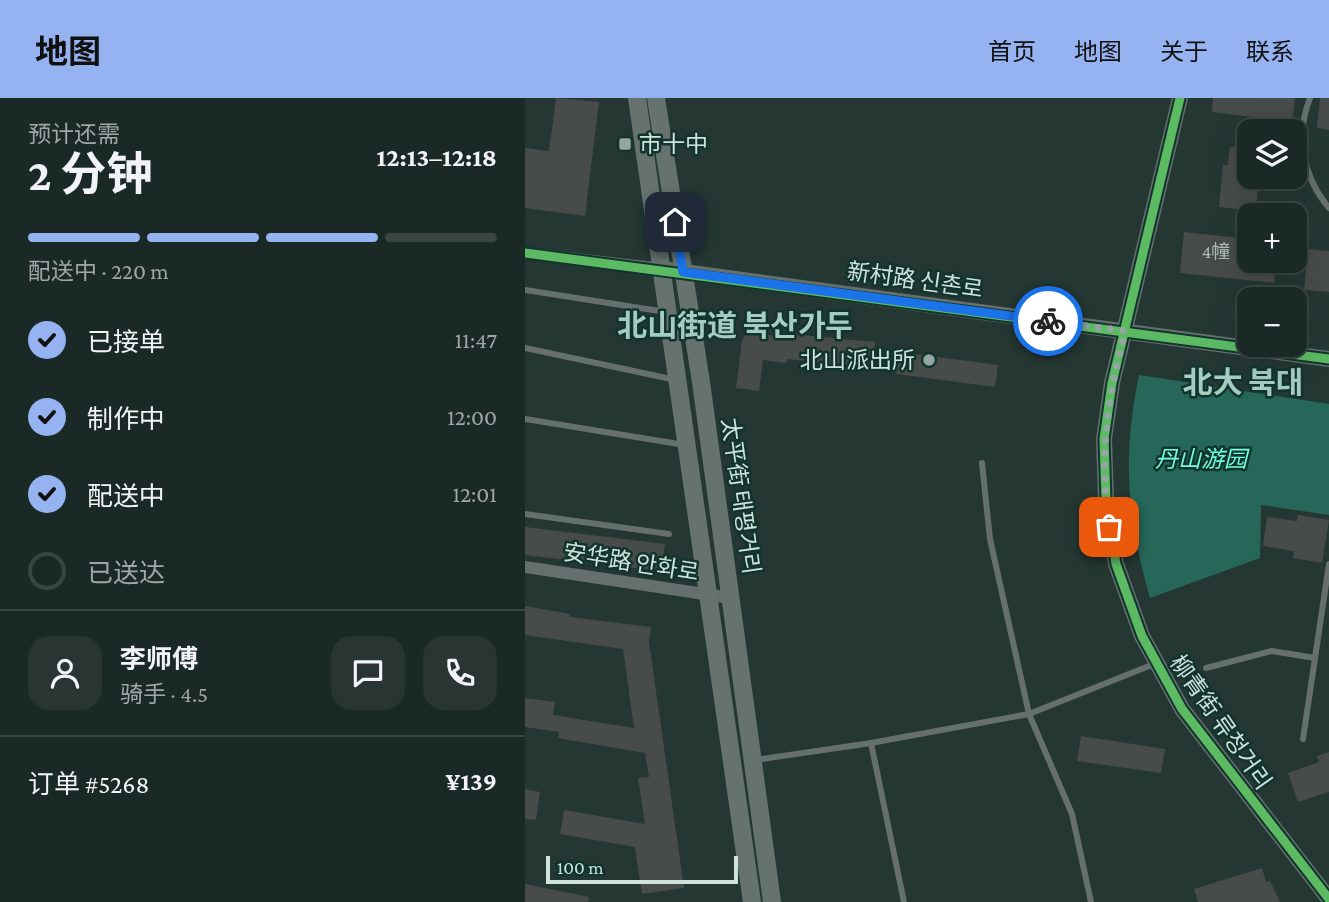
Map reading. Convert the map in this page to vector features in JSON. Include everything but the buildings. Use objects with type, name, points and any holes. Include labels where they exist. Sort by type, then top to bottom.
[{"type":"main road","name":"太平街 태평거리","points":[[637,98],[752,902]]},
{"type":"main road","name":"太平街 태평거리","points":[[656,98],[731,598],[772,902]]},
{"type":"street","name":"柳青街 류청거리","points":[[1179,98],[1112,383],[1104,439],[1106,500],[1116,564],[1142,636],[1182,709],[1329,899]]},
{"type":"street","points":[[525,253],[662,269]]},
{"type":"street","name":"新村路 신촌로","points":[[662,269],[1329,359]]},
{"type":"street","name":"安华路 안화로","points":[[525,567],[731,598]]},
{"type":"lane","points":[[1310,98],[1303,123],[1303,156],[1317,193],[1329,208]]},
{"type":"lane","points":[[525,290],[668,313]]},
{"type":"lane","points":[[525,348],[678,380]]},
{"type":"lane","points":[[525,419],[687,445]]},
{"type":"lane","points":[[982,463],[990,539],[1029,714],[1072,814],[1090,902]]},
{"type":"lane","points":[[525,514],[669,534]]},
{"type":"lane","points":[[1303,739],[1329,564]]},
{"type":"lane","points":[[1206,668],[1272,651],[1315,658]]},
{"type":"lane","points":[[753,761],[1029,714],[1155,664]]},
{"type":"lane","points":[[871,743],[904,902]]},
{"type":"green space","name":"丹山游园","points":[[1139,375],[1329,404],[1329,515],[1261,505],[1260,558],[1150,598],[1136,541],[1129,487],[1130,433]]},
{"type":"cycle path","points":[[1180,98],[1112,383],[1104,439],[1106,500],[1116,564],[1142,636],[1182,709],[1329,899]]},
{"type":"cycle path","points":[[525,253],[1329,359]]},
{"type":"way so far","points":[[1048,321],[1125,331],[1112,383],[1104,439],[1109,527]]},
{"type":"place","name":"市十中","points":[[625,144]]},
{"type":"place","name":"北山派出所","points":[[929,360]]},
{"type":"district","name":"北山街道 북산가두","points":[[735,325]]},
{"type":"district","name":"北大 북대","points":[[1243,382]]},
{"type":"route","points":[[675,222],[683,272],[1048,321]]}]
